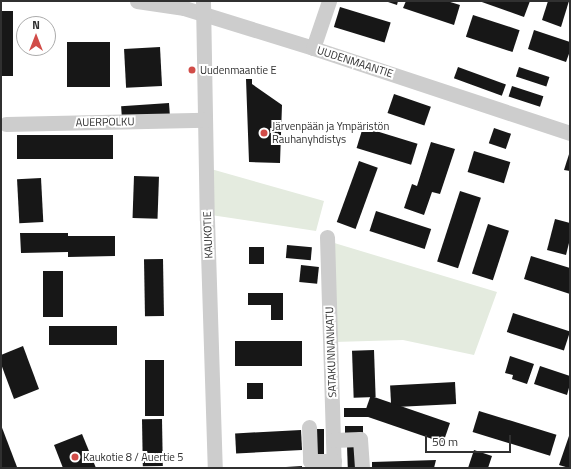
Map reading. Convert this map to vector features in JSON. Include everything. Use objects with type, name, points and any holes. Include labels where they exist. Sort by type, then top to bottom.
[{"type":"street","name":"UUDENMAANTIE","points":[[137,1],[184,8],[203,8],[313,48],[570,133]]},
{"type":"street","points":[[313,48],[328,1]]},
{"type":"street","name":"KAUKOTIE","points":[[203,8],[215,468]]},
{"type":"street","name":"AUERPOLKU","points":[[6,124],[205,120]]},
{"type":"street","name":"SATAKUNNANKATU","points":[[327,237],[334,464]]},
{"type":"street","points":[[309,428],[310,461],[334,464]]},
{"type":"street","points":[[333,440],[360,439],[362,468]]},
{"type":"shaded area","points":[[211,169],[324,201],[316,231],[211,215]]},
{"type":"shaded area","points":[[331,242],[497,292],[474,355],[403,340],[334,342]]},
{"type":"building","points":[[385,1],[398,1],[397,5]]},
{"type":"building","points":[[406,1],[447,1],[460,5],[454,25],[403,8]]},
{"type":"building","points":[[479,1],[530,1],[524,17]]},
{"type":"building","points":[[548,1],[569,1],[561,27],[542,20]]},
{"type":"building","points":[[340,7],[391,22],[385,43],[334,27]]},
{"type":"building","points":[[1,11],[13,11],[13,76],[1,76]]},
{"type":"building","points":[[473,15],[520,30],[512,52],[466,37]]},
{"type":"building","points":[[534,30],[570,42],[570,51],[566,62],[528,49]]},
{"type":"building","points":[[67,42],[110,42],[110,87],[67,87]]},
{"type":"building","points":[[160,47],[162,86],[126,88],[124,49]]},
{"type":"building","points":[[458,67],[506,84],[502,96],[454,78]]},
{"type":"building","points":[[519,67],[549,77],[546,86],[516,77]]},
{"type":"building","name":"Järvenpään ja Ympäristön Rauhanyhdistys","points":[[246,79],[252,79],[252,84],[282,105],[280,163],[249,162]]},
{"type":"building","points":[[512,86],[543,96],[540,107],[509,96]]},
{"type":"building","points":[[394,94],[431,107],[424,126],[387,113]]},
{"type":"building","points":[[169,103],[170,117],[122,120],[121,106]]},
{"type":"building","points":[[363,127],[418,144],[411,165],[357,148]]},
{"type":"building","points":[[494,128],[511,134],[506,149],[489,143]]},
{"type":"building","points":[[17,135],[113,135],[113,159],[17,159]]},
{"type":"building","points":[[431,142],[455,149],[440,194],[432,192],[424,215],[404,208],[412,184],[417,186]]},
{"type":"building","points":[[474,151],[510,162],[504,183],[468,172]]},
{"type":"building","points":[[570,151],[570,171],[564,170]]},
{"type":"building","points":[[359,161],[378,168],[356,229],[337,222]]},
{"type":"building","points":[[134,176],[159,177],[158,219],[133,218]]},
{"type":"building","points":[[41,178],[43,222],[19,223],[17,179]]},
{"type":"building","points":[[460,191],[481,198],[458,268],[437,261]]},
{"type":"building","points":[[376,211],[431,229],[425,249],[370,231]]},
{"type":"building","points":[[555,219],[570,223],[570,239],[566,255],[547,250]]},
{"type":"building","points":[[488,224],[509,231],[493,280],[472,273]]},
{"type":"building","points":[[20,233],[68,233],[68,236],[115,236],[115,256],[68,257],[68,252],[21,253]]},
{"type":"building","points":[[287,245],[312,247],[311,260],[286,258]]},
{"type":"building","points":[[249,247],[264,247],[264,264],[249,264]]},
{"type":"building","points":[[531,256],[570,268],[570,294],[524,279]]},
{"type":"building","points":[[144,259],[163,259],[164,316],[145,316]]},
{"type":"building","points":[[301,265],[319,267],[317,284],[299,282]]},
{"type":"building","points":[[43,271],[63,271],[63,317],[43,317]]},
{"type":"building","points":[[248,293],[283,293],[283,320],[271,320],[271,305],[248,305]]},
{"type":"building","points":[[513,313],[570,332],[564,351],[507,332]]},
{"type":"building","points":[[49,326],[117,326],[117,345],[49,345]]},
{"type":"building","points":[[235,341],[302,341],[302,366],[235,366]]},
{"type":"building","points":[[23,346],[39,389],[14,399],[1,364],[1,355]]},
{"type":"building","points":[[374,350],[376,397],[354,398],[352,351]]},
{"type":"building","points":[[510,356],[534,364],[527,384],[512,379],[513,375],[505,373]]},
{"type":"building","points":[[145,360],[164,360],[164,416],[145,416]]},
{"type":"building","points":[[540,366],[570,376],[570,384],[567,395],[534,384]]},
{"type":"building","points":[[455,382],[456,404],[391,407],[390,385]]},
{"type":"building","points":[[247,383],[263,383],[263,399],[247,399]]},
{"type":"building","points":[[371,396],[450,423],[443,443],[364,416]]},
{"type":"building","points":[[344,408],[387,408],[387,417],[344,417]]},
{"type":"building","points":[[479,411],[556,435],[550,456],[473,432]]},
{"type":"building","points":[[142,419],[162,419],[163,466],[143,466]]},
{"type":"building","points":[[1,425],[17,467],[1,468]]},
{"type":"building","points":[[345,426],[363,426],[363,433],[345,433]]},
{"type":"building","points":[[316,429],[324,429],[324,457],[316,457]]},
{"type":"building","points":[[301,430],[302,450],[236,453],[235,433]]},
{"type":"building","points":[[570,433],[570,468],[569,468],[559,465]]},
{"type":"building","name":"Kaukotie 8 / Auertie 5","points":[[82,434],[96,468],[63,468],[54,445]]},
{"type":"building","points":[[347,445],[355,445],[356,468],[348,468]]},
{"type":"building","points":[[474,450],[492,456],[488,468],[468,468]]},
{"type":"building","points":[[436,460],[434,468],[372,468],[372,462]]},
{"type":"building","points":[[302,466],[302,468],[286,468],[286,467]]},
{"type":"place","name":"Uudenmaantie E","points":[[192,70]]},
{"type":"place","name":"Järvenpään ja Ympäristön Rauhanyhdistys","points":[[264,133]]},
{"type":"place","name":"Kaukotie 8 / Auertie 5","points":[[75,457]]}]
